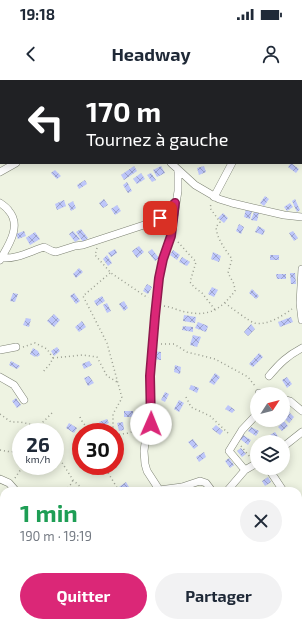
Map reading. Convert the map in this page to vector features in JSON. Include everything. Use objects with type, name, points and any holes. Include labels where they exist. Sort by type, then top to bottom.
[{"type":"street","points":[[0,172],[14,164]]},
{"type":"street","points":[[172,164],[195,184],[214,197],[284,216],[302,217]]},
{"type":"street","points":[[214,197],[231,164]]},
{"type":"street","points":[[158,487],[147,471],[144,451],[146,436],[151,424],[150,376],[152,344],[162,263],[171,236],[178,191],[178,170]]},
{"type":"street","points":[[0,202],[11,212],[14,222],[14,233],[1,259],[11,259],[44,247],[52,251],[60,252],[72,247],[99,240],[154,222],[175,203]]},
{"type":"street","points":[[302,269],[300,303],[302,320]]},
{"type":"street","points":[[0,350],[16,346]]},
{"type":"street","points":[[270,376],[279,363],[302,348]]},
{"type":"street","points":[[0,377],[14,385],[24,400]]},
{"type":"street","points":[[290,401],[302,411]]},
{"type":"street","points":[[245,470],[229,451],[250,420]]},
{"type":"street","points":[[290,441],[302,432]]},
{"type":"street","points":[[230,487],[245,470],[250,467]]},
{"type":"street","points":[[273,475],[281,487]]},
{"type":"street","points":[[0,479],[9,483],[12,487]]},
{"type":"street","points":[[182,487],[200,481],[206,483],[209,487]]},
{"type":"path","points":[[99,240],[95,255],[111,273],[157,303],[186,312],[203,314],[216,311],[235,291],[234,284],[228,273],[232,258],[217,234],[216,227],[220,222],[210,208],[214,197]]},
{"type":"path","points":[[171,236],[196,262],[190,282],[202,293],[216,311]]},
{"type":"path","points":[[111,273],[83,296],[107,343],[122,398],[113,414],[113,423]]},
{"type":"path","points":[[224,303],[254,323],[269,322],[282,316],[300,303]]},
{"type":"path","points":[[16,346],[25,348],[35,343],[46,349],[53,358]]},
{"type":"path","points":[[152,344],[174,344],[187,352],[215,359],[248,377],[254,387]]},
{"type":"path","points":[[53,358],[83,355],[97,357],[107,376],[118,382]]},
{"type":"path","points":[[43,372],[53,358]]},
{"type":"path","points":[[186,397],[191,407],[210,416],[236,440],[250,456]]},
{"type":"path","points":[[42,423],[53,412]]},
{"type":"path","points":[[0,414],[11,422],[25,423]]},
{"type":"path","points":[[80,417],[83,423]]},
{"type":"path","points":[[124,434],[151,424]]},
{"type":"path","points":[[0,450],[12,452]]},
{"type":"path","points":[[64,466],[73,480],[81,487]]},
{"type":"path","points":[[9,483],[18,475]]},
{"type":"path","points":[[109,475],[117,487]]},
{"type":"path","points":[[69,487],[73,480]]},
{"type":"building","points":[[292,164],[299,169],[296,173],[288,167]]},
{"type":"building","points":[[134,166],[137,171],[124,180],[121,175]]},
{"type":"building","points":[[161,166],[165,173],[157,177],[153,170]]},
{"type":"building","points":[[204,166],[206,172],[199,175],[197,168]]},
{"type":"building","points":[[55,170],[61,176],[57,179],[51,173]]},
{"type":"building","points":[[141,173],[145,179],[137,184],[133,179]]},
{"type":"building","points":[[151,173],[156,180],[152,182],[147,175]]},
{"type":"building","points":[[85,180],[87,184],[79,189],[77,185]]},
{"type":"building","points":[[127,182],[132,191],[128,193],[123,185]]},
{"type":"building","points":[[265,196],[269,199],[264,206],[260,203]]},
{"type":"building","points":[[104,199],[108,205],[103,208],[99,203]]},
{"type":"building","points":[[295,199],[300,210],[297,212],[292,201]]},
{"type":"building","points":[[64,200],[66,206],[57,210],[55,204]]},
{"type":"building","points":[[73,201],[76,208],[71,211],[68,204]]},
{"type":"building","points":[[290,203],[293,207],[287,211],[284,207]]},
{"type":"building","points":[[117,205],[121,211],[115,215],[111,209]]},
{"type":"building","points":[[246,209],[252,211],[250,219],[244,217]]},
{"type":"building","points":[[254,212],[259,213],[257,221],[251,220]]},
{"type":"building","points":[[223,213],[228,218],[224,223],[218,218]]},
{"type":"building","points":[[239,224],[244,227],[241,234],[236,231]]},
{"type":"building","points":[[258,226],[265,230],[263,235],[255,232]]},
{"type":"building","points":[[81,229],[88,238],[83,242],[76,232]]},
{"type":"building","points":[[24,231],[26,236],[18,239],[16,234]]},
{"type":"building","points":[[73,231],[80,239],[75,242],[69,234]]},
{"type":"building","points":[[293,231],[298,238],[294,241],[289,233]]},
{"type":"building","points":[[35,232],[40,239],[30,245],[26,238]]},
{"type":"building","points":[[139,246],[144,252],[137,258],[132,251]]},
{"type":"building","points":[[115,249],[117,253],[111,257],[108,253]]},
{"type":"building","points":[[152,249],[159,258],[155,261],[148,252]]},
{"type":"building","points":[[173,250],[180,255],[177,260],[170,255]]},
{"type":"building","points":[[213,252],[221,256],[219,262],[211,259]]},
{"type":"building","points":[[107,255],[112,263],[108,266],[103,259]]},
{"type":"building","points":[[270,255],[279,255],[279,260],[270,260]]},
{"type":"building","points":[[182,257],[190,262],[187,266],[179,262]]},
{"type":"building","points":[[79,268],[83,272],[76,278],[73,274]]},
{"type":"building","points":[[290,273],[295,273],[296,284],[291,284]]},
{"type":"building","points":[[276,274],[286,274],[286,279],[277,279]]},
{"type":"building","points":[[147,284],[152,287],[148,294],[143,291]]},
{"type":"building","points":[[212,287],[218,290],[214,297],[208,294]]},
{"type":"building","points":[[252,289],[259,296],[256,299],[249,293]]},
{"type":"building","points":[[13,293],[18,294],[15,302],[10,301]]},
{"type":"building","points":[[74,293],[80,301],[76,304],[70,296]]},
{"type":"building","points":[[102,296],[105,301],[97,306],[94,301]]},
{"type":"building","points":[[124,301],[128,308],[124,311],[119,304]]},
{"type":"building","points":[[107,303],[111,311],[107,313],[103,305]]},
{"type":"building","points":[[54,314],[60,320],[54,327],[47,321]]},
{"type":"building","points":[[184,315],[196,317],[195,323],[183,321]]},
{"type":"building","points":[[291,317],[293,322],[280,327],[278,322]]},
{"type":"building","points":[[26,318],[31,319],[29,327],[23,325]]},
{"type":"building","points":[[82,321],[86,327],[79,332],[75,327]]},
{"type":"building","points":[[198,322],[208,326],[206,332],[195,328]]},
{"type":"building","points":[[251,324],[255,329],[248,336],[244,332]]},
{"type":"building","points":[[183,326],[193,327],[193,332],[182,330]]},
{"type":"building","points":[[193,335],[201,337],[197,347],[190,345]]},
{"type":"building","points":[[57,347],[60,351],[54,356],[51,351]]},
{"type":"building","points":[[33,348],[38,351],[40,355],[37,357],[36,355],[35,357],[30,354]]},
{"type":"building","points":[[153,351],[161,352],[161,360],[152,359]]},
{"type":"building","points":[[259,353],[263,357],[253,367],[249,364]]},
{"type":"building","points":[[11,361],[20,366],[17,369],[9,365]]},
{"type":"building","points":[[89,361],[92,365],[84,369],[82,364]]},
{"type":"building","points":[[175,365],[181,367],[180,374],[174,372]]},
{"type":"building","points":[[215,373],[220,377],[214,385],[209,382]]},
{"type":"building","points":[[89,376],[94,383],[88,386],[84,378]]},
{"type":"building","points":[[287,377],[292,384],[286,387],[282,380]]},
{"type":"building","points":[[191,385],[199,388],[197,393],[189,389]]},
{"type":"building","points":[[165,392],[169,394],[165,402],[161,400]]},
{"type":"building","points":[[16,398],[21,405],[17,408],[12,401]]},
{"type":"building","points":[[179,400],[184,403],[179,412],[174,409]]},
{"type":"building","points":[[228,405],[235,410],[232,413],[225,409]]},
{"type":"building","points":[[124,411],[133,411],[133,417],[124,417]]},
{"type":"building","points":[[290,413],[294,417],[290,422]]},
{"type":"building","points":[[144,416],[145,420],[136,422],[135,418]]},
{"type":"building","points":[[107,419],[109,423],[100,423]]},
{"type":"building","points":[[69,423],[72,425],[72,432],[66,428]]},
{"type":"building","points":[[216,425],[223,431],[220,435],[212,429]]},
{"type":"building","points":[[251,427],[259,431],[257,435],[254,435],[248,431]]},
{"type":"building","points":[[278,427],[287,427],[282,431]]},
{"type":"building","points":[[275,432],[277,435],[270,435]]},
{"type":"building","points":[[243,435],[250,439],[250,442],[248,445],[240,439]]},
{"type":"building","points":[[193,439],[198,446],[194,449],[188,442]]},
{"type":"building","points":[[241,448],[246,454],[242,457],[237,451]]},
{"type":"building","points":[[204,452],[206,457],[199,462],[196,457]]},
{"type":"building","points":[[229,458],[234,465],[230,468],[225,461]]},
{"type":"building","points":[[268,477],[271,482],[265,486],[262,481]]},
{"type":"building","points":[[126,482],[129,487],[119,487]]},
{"type":"route","points":[[151,424],[151,357],[159,278],[163,259],[171,236],[175,203],[160,218]]}]
